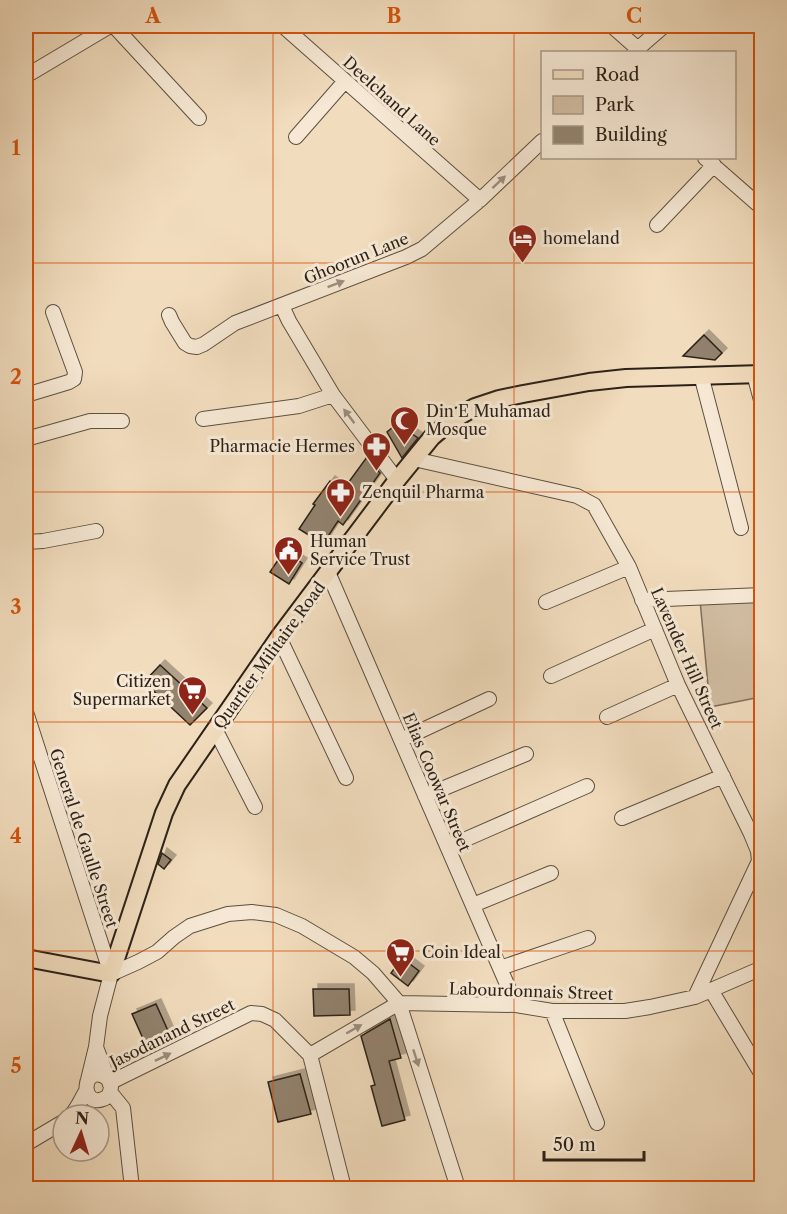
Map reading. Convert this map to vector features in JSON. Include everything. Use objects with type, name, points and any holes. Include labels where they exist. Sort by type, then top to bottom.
[{"type":"main road","name":"Quartier Militaire Road","points":[[111,974],[164,813],[177,785],[279,637],[432,437],[475,407],[523,394],[626,378],[758,374]]},
{"type":"main road","points":[[26,958],[111,974]]},
{"type":"street","points":[[26,76],[112,26],[200,118]]},
{"type":"street","name":"Deelchand Lane","points":[[283,26],[480,201]]},
{"type":"street","points":[[612,26],[636,51],[664,26]]},
{"type":"street","points":[[296,137],[345,81]]},
{"type":"street","name":"Ghoorun Lane","points":[[169,315],[185,343],[197,347],[204,345],[235,323],[406,257],[422,249],[480,201],[541,143]]},
{"type":"street","points":[[657,225],[710,161],[762,208]]},
{"type":"street","points":[[282,306],[333,395],[397,480]]},
{"type":"street","points":[[26,395],[74,379],[75,372],[53,312]]},
{"type":"street","points":[[758,374],[762,404]]},
{"type":"street","points":[[701,375],[741,528]]},
{"type":"street","points":[[203,419],[299,406],[333,395]]},
{"type":"street","points":[[26,439],[90,421],[122,421]]},
{"type":"street","name":"Lavender Hill Street","points":[[414,459],[577,495],[594,505],[628,567],[678,684],[758,851],[759,861],[695,997]]},
{"type":"street","points":[[26,542],[44,541],[96,531]]},
{"type":"street","points":[[546,602],[628,567]]},
{"type":"street","name":"Elias Coowar Street","points":[[328,572],[516,1005]]},
{"type":"street","points":[[642,600],[762,595]]},
{"type":"street","points":[[551,676],[655,629]]},
{"type":"street","points":[[279,637],[346,778]]},
{"type":"street","points":[[607,717],[678,684]]},
{"type":"street","points":[[401,740],[489,699]]},
{"type":"street","name":"General de Gaulle Street","points":[[26,712],[111,974]]},
{"type":"street","points":[[216,729],[255,807]]},
{"type":"street","points":[[425,796],[526,754]]},
{"type":"street","points":[[622,818],[723,776]]},
{"type":"street","points":[[448,847],[587,786]]},
{"type":"street","points":[[473,905],[551,873]]},
{"type":"street","points":[[111,974],[158,952],[190,926],[228,914],[252,912],[276,915],[302,926],[354,957],[373,973],[399,1003],[458,1188]]},
{"type":"street","points":[[500,968],[588,938]]},
{"type":"street","name":"Labourdonnais Street","points":[[399,1003],[516,1005],[552,1011],[625,1011],[695,997],[762,968]]},
{"type":"street","name":"Quartier Militaire Road","points":[[79,1103],[87,1085],[96,1047],[100,1016],[111,974]]},
{"type":"street","points":[[711,990],[762,1075]]},
{"type":"street","points":[[344,1188],[310,1055],[399,1003]]},
{"type":"street","points":[[552,1011],[597,1123]]},
{"type":"street","name":"Jasodanand Street","points":[[109,1084],[251,1013],[262,1014],[274,1020],[310,1055]]},
{"type":"street","name":"Quartier Militaire Road","points":[[96,1047],[109,1084],[123,1108],[128,1186]]},
{"type":"street","points":[[97,1074],[109,1084],[107,1097],[101,1100],[89,1096],[87,1085],[92,1076],[97,1074]]},
{"type":"street","points":[[26,1144],[51,1129]]},
{"type":"green space","points":[[761,598],[761,697],[710,707],[700,600]]},
{"type":"building","points":[[704,335],[722,353],[715,360],[683,356]]},
{"type":"building","name":"Din E Muhamad Mosque","points":[[397,424],[418,438],[402,458],[387,432]]},
{"type":"building","points":[[367,457],[380,473],[343,525],[338,521],[323,544],[299,529],[315,505],[313,504],[330,481],[343,490]]},
{"type":"building","points":[[284,551],[302,563],[289,584],[270,572]]},
{"type":"building","points":[[160,665],[207,708],[190,725],[144,682]]},
{"type":"building","points":[[162,853],[171,860],[164,869],[158,864]]},
{"type":"building","points":[[402,958],[419,971],[408,986],[391,973]]},
{"type":"building","points":[[313,989],[349,989],[350,1015],[314,1016]]},
{"type":"building","points":[[156,1004],[169,1033],[145,1043],[132,1014]]},
{"type":"building","points":[[390,1019],[401,1058],[389,1061],[405,1120],[382,1126],[371,1086],[375,1085],[361,1036]]},
{"type":"building","points":[[300,1074],[311,1114],[278,1122],[268,1082]]},
{"type":"place","name":"homeland","points":[[522,264]]},
{"type":"place","name":"Din E Muhamad Mosque","points":[[405,446]]},
{"type":"place","name":"Pharmacie Hermes","points":[[376,472]]},
{"type":"place","name":"Zenquil Pharma","points":[[341,518]]},
{"type":"place","name":"Human Service Trust","points":[[289,576]]},
{"type":"place","name":"Citizen Supermarket","points":[[192,716]]},
{"type":"place","name":"Coin Ideal","points":[[401,978]]}]
